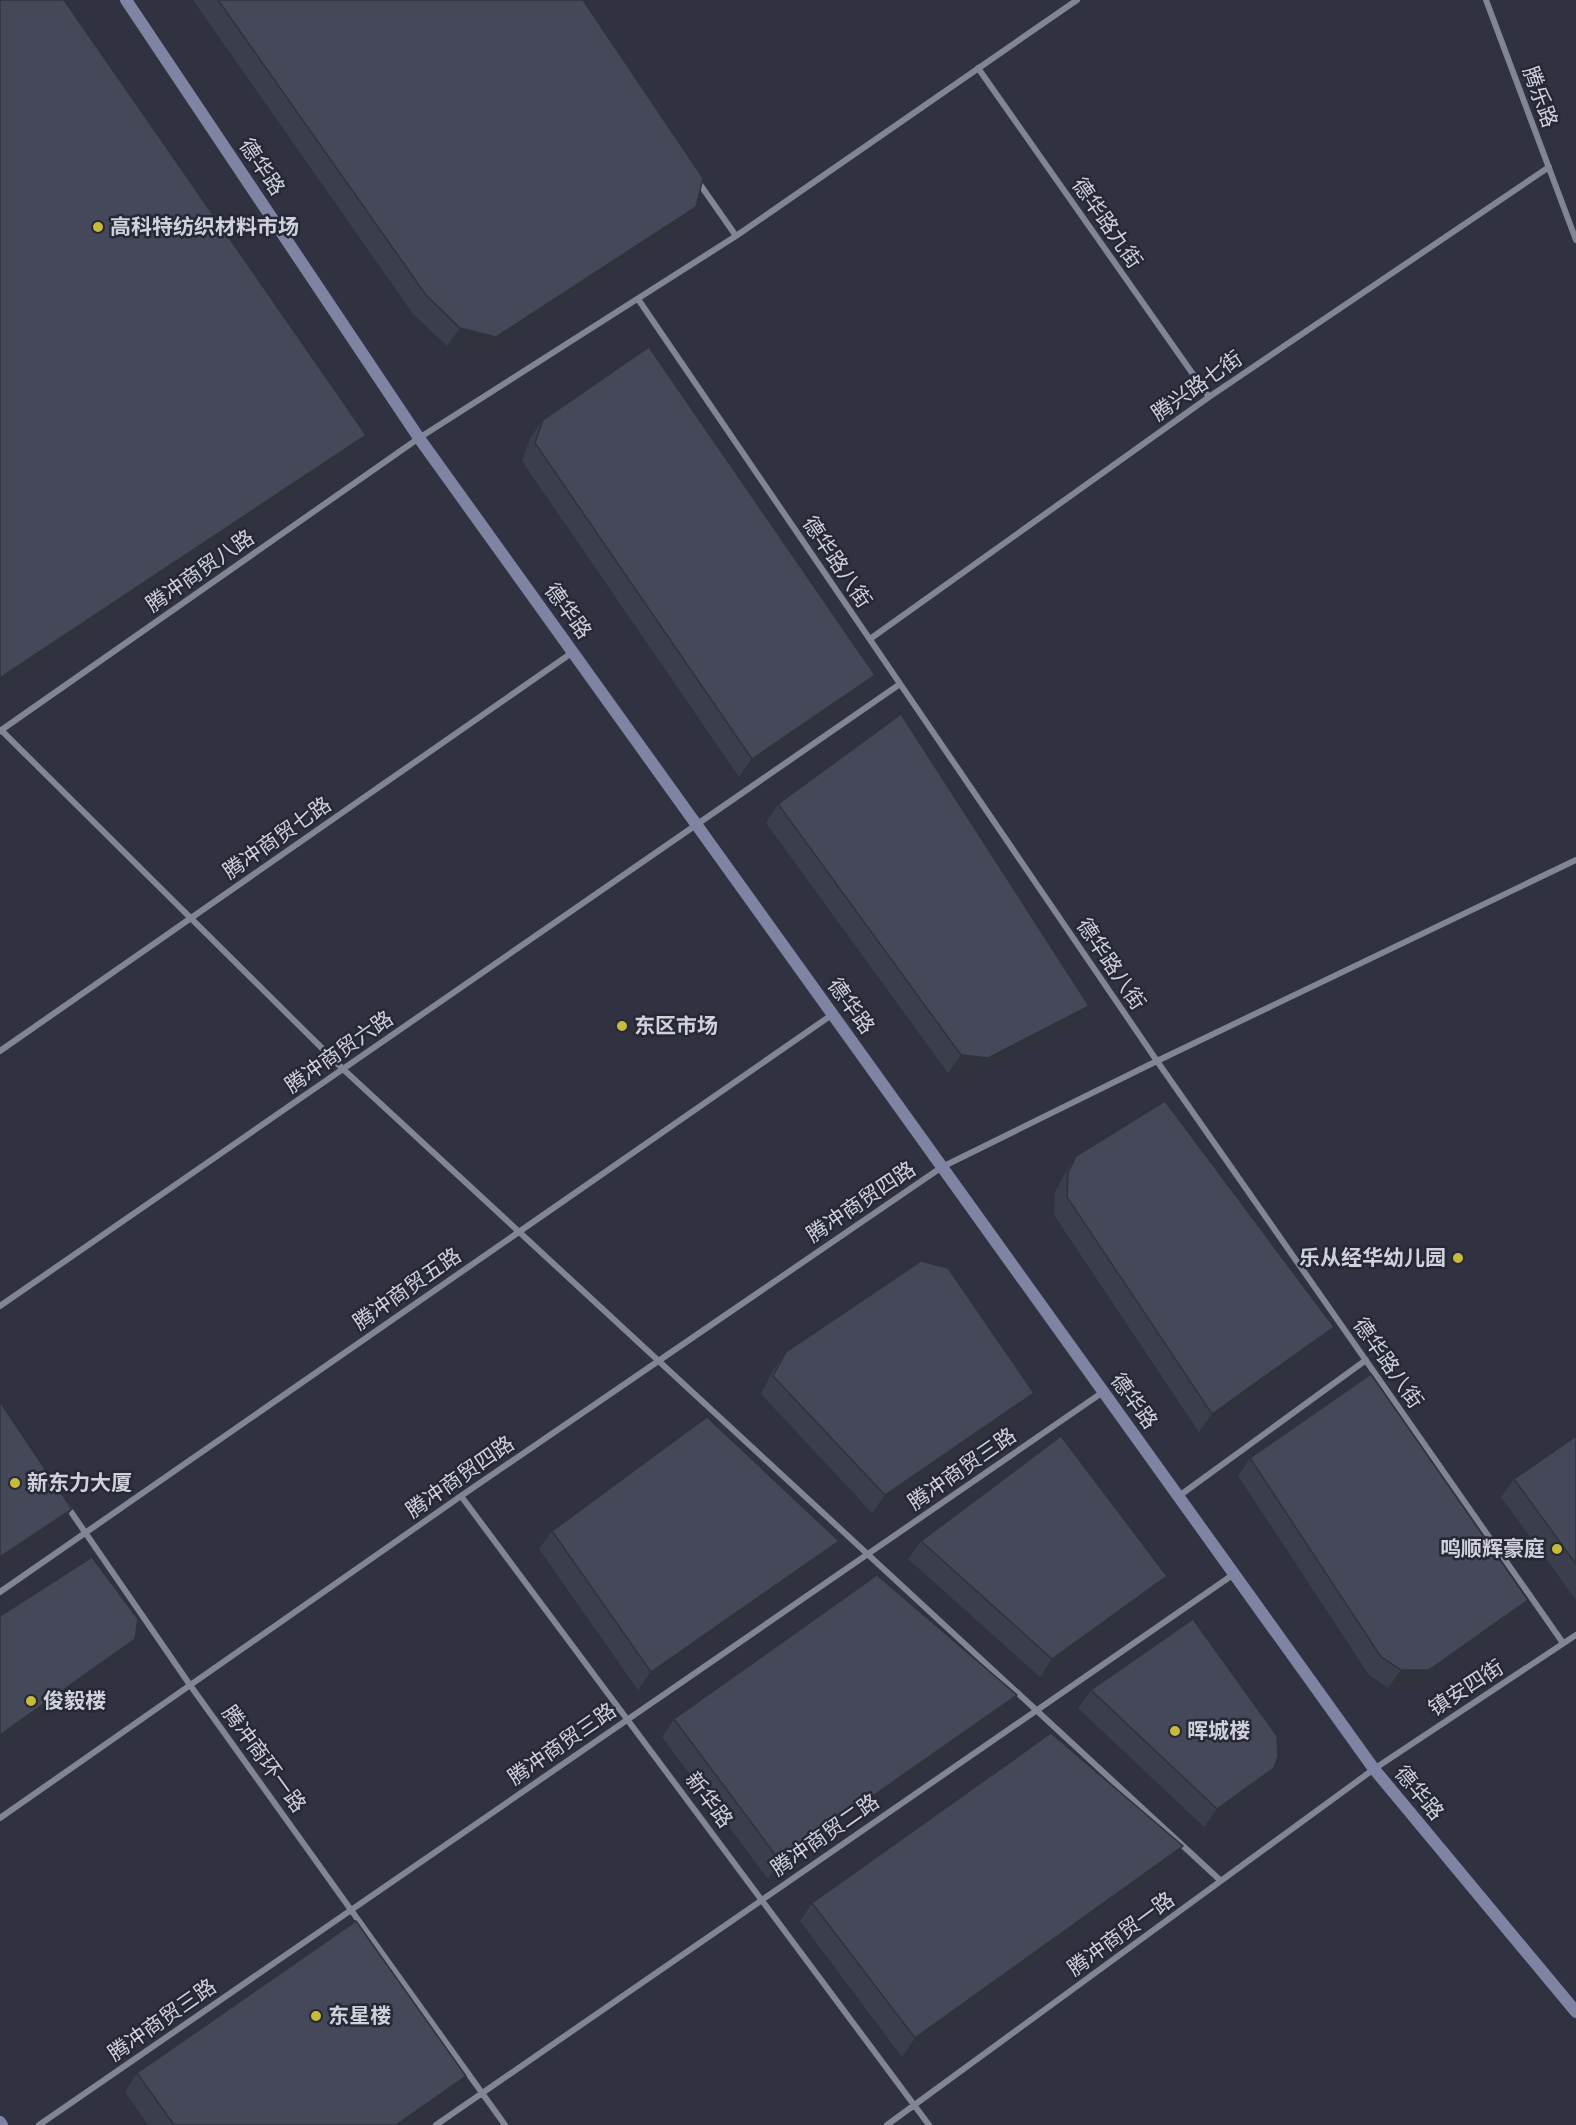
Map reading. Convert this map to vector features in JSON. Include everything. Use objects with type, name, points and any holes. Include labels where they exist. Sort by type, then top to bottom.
[{"type":"street","name":"德华路","points":[[126,0],[419,438],[1374,1769],[1576,2012]]},
{"type":"street","name":"腾冲商贸八路","points":[[1,730],[419,438],[736,236],[1077,0]]},
{"type":"street","name":"腾乐路","points":[[1486,0],[1576,240]]},
{"type":"street","name":"德华路九街","points":[[978,68],[1209,397]]},
{"type":"street","name":"腾兴路七街","points":[[870,639],[1209,397],[1549,167]]},
{"type":"street","points":[[696,177],[736,236]]},
{"type":"street","name":"德华路八街","points":[[638,299],[1157,1061],[1563,1643]]},
{"type":"street","name":"腾冲商贸七路","points":[[0,1051],[573,652]]},
{"type":"street","name":"腾冲商贸六路","points":[[0,1306],[698,826],[900,684]]},
{"type":"street","points":[[1,730],[343,1069],[1221,1881]]},
{"type":"street","name":"腾冲商贸四路","points":[[0,1818],[461,1496],[942,1167],[1576,860]]},
{"type":"street","name":"腾冲商贸五路","points":[[0,1592],[833,1014]]},
{"type":"street","points":[[1179,1496],[1366,1360]]},
{"type":"street","name":"腾冲商贸三路","points":[[39,2125],[1104,1392]]},
{"type":"street","name":"新华路","points":[[461,1496],[929,2125]]},
{"type":"street","name":"腾冲商环一路","points":[[66,1504],[190,1685],[506,2125]]},
{"type":"street","name":"腾冲商贸二路","points":[[436,2125],[1234,1573]]},
{"type":"street","name":"镇安四街","points":[[1374,1769],[1576,1635]]},
{"type":"street","name":"腾冲商贸一路","points":[[887,2125],[1374,1769]]},
{"type":"building","name":"高科特纺织材料市场","points":[[0,0],[64,0],[366,435],[0,678]]},
{"type":"building","points":[[218,0],[583,0],[703,178],[696,207],[496,337],[460,328],[426,295]]},
{"type":"building","points":[[649,347],[875,675],[752,759],[535,443],[543,420]]},
{"type":"building","points":[[901,714],[1089,1006],[988,1058],[961,1055],[778,804]]},
{"type":"building","points":[[1165,1101],[1334,1327],[1212,1414],[1067,1197],[1068,1173],[1076,1156]]},
{"type":"building","points":[[921,1261],[948,1268],[1034,1393],[885,1495],[773,1376],[786,1352]]},
{"type":"building","points":[[1371,1374],[1528,1600],[1429,1670],[1401,1670],[1381,1657],[1250,1458]]},
{"type":"building","points":[[0,1402],[72,1509],[0,1557]]},
{"type":"building","points":[[707,1417],[839,1541],[651,1672],[552,1531]]},
{"type":"building","points":[[1061,1436],[1167,1576],[1052,1659],[921,1541]]},
{"type":"building","points":[[1576,1436],[1576,1564],[1514,1479]]},
{"type":"building","name":"俊毅楼","points":[[92,1557],[138,1619],[135,1639],[0,1735],[0,1616]]},
{"type":"building","points":[[877,1575],[1017,1695],[780,1861],[674,1719]]},
{"type":"building","name":"晖城楼","points":[[1193,1619],[1277,1736],[1278,1757],[1274,1768],[1217,1809],[1091,1690]]},
{"type":"building","points":[[1051,1733],[1183,1846],[915,2038],[812,1903]]},
{"type":"building","name":"东星楼","points":[[356,1921],[466,2076],[396,2125],[174,2125],[137,2073]]},
{"type":"place","name":"高科特纺织材料市场","points":[[98,227]]},
{"type":"place","name":"东区市场","points":[[622,1026]]},
{"type":"place","name":"乐从经华幼儿园","points":[[1458,1258]]},
{"type":"place","name":"新东力大厦","points":[[15,1483]]},
{"type":"place","name":"鸣顺辉豪庭","points":[[1557,1549]]},
{"type":"place","name":"俊毅楼","points":[[31,1701]]},
{"type":"place","name":"晖城楼","points":[[1175,1731]]},
{"type":"place","name":"东星楼","points":[[316,2016]]}]
